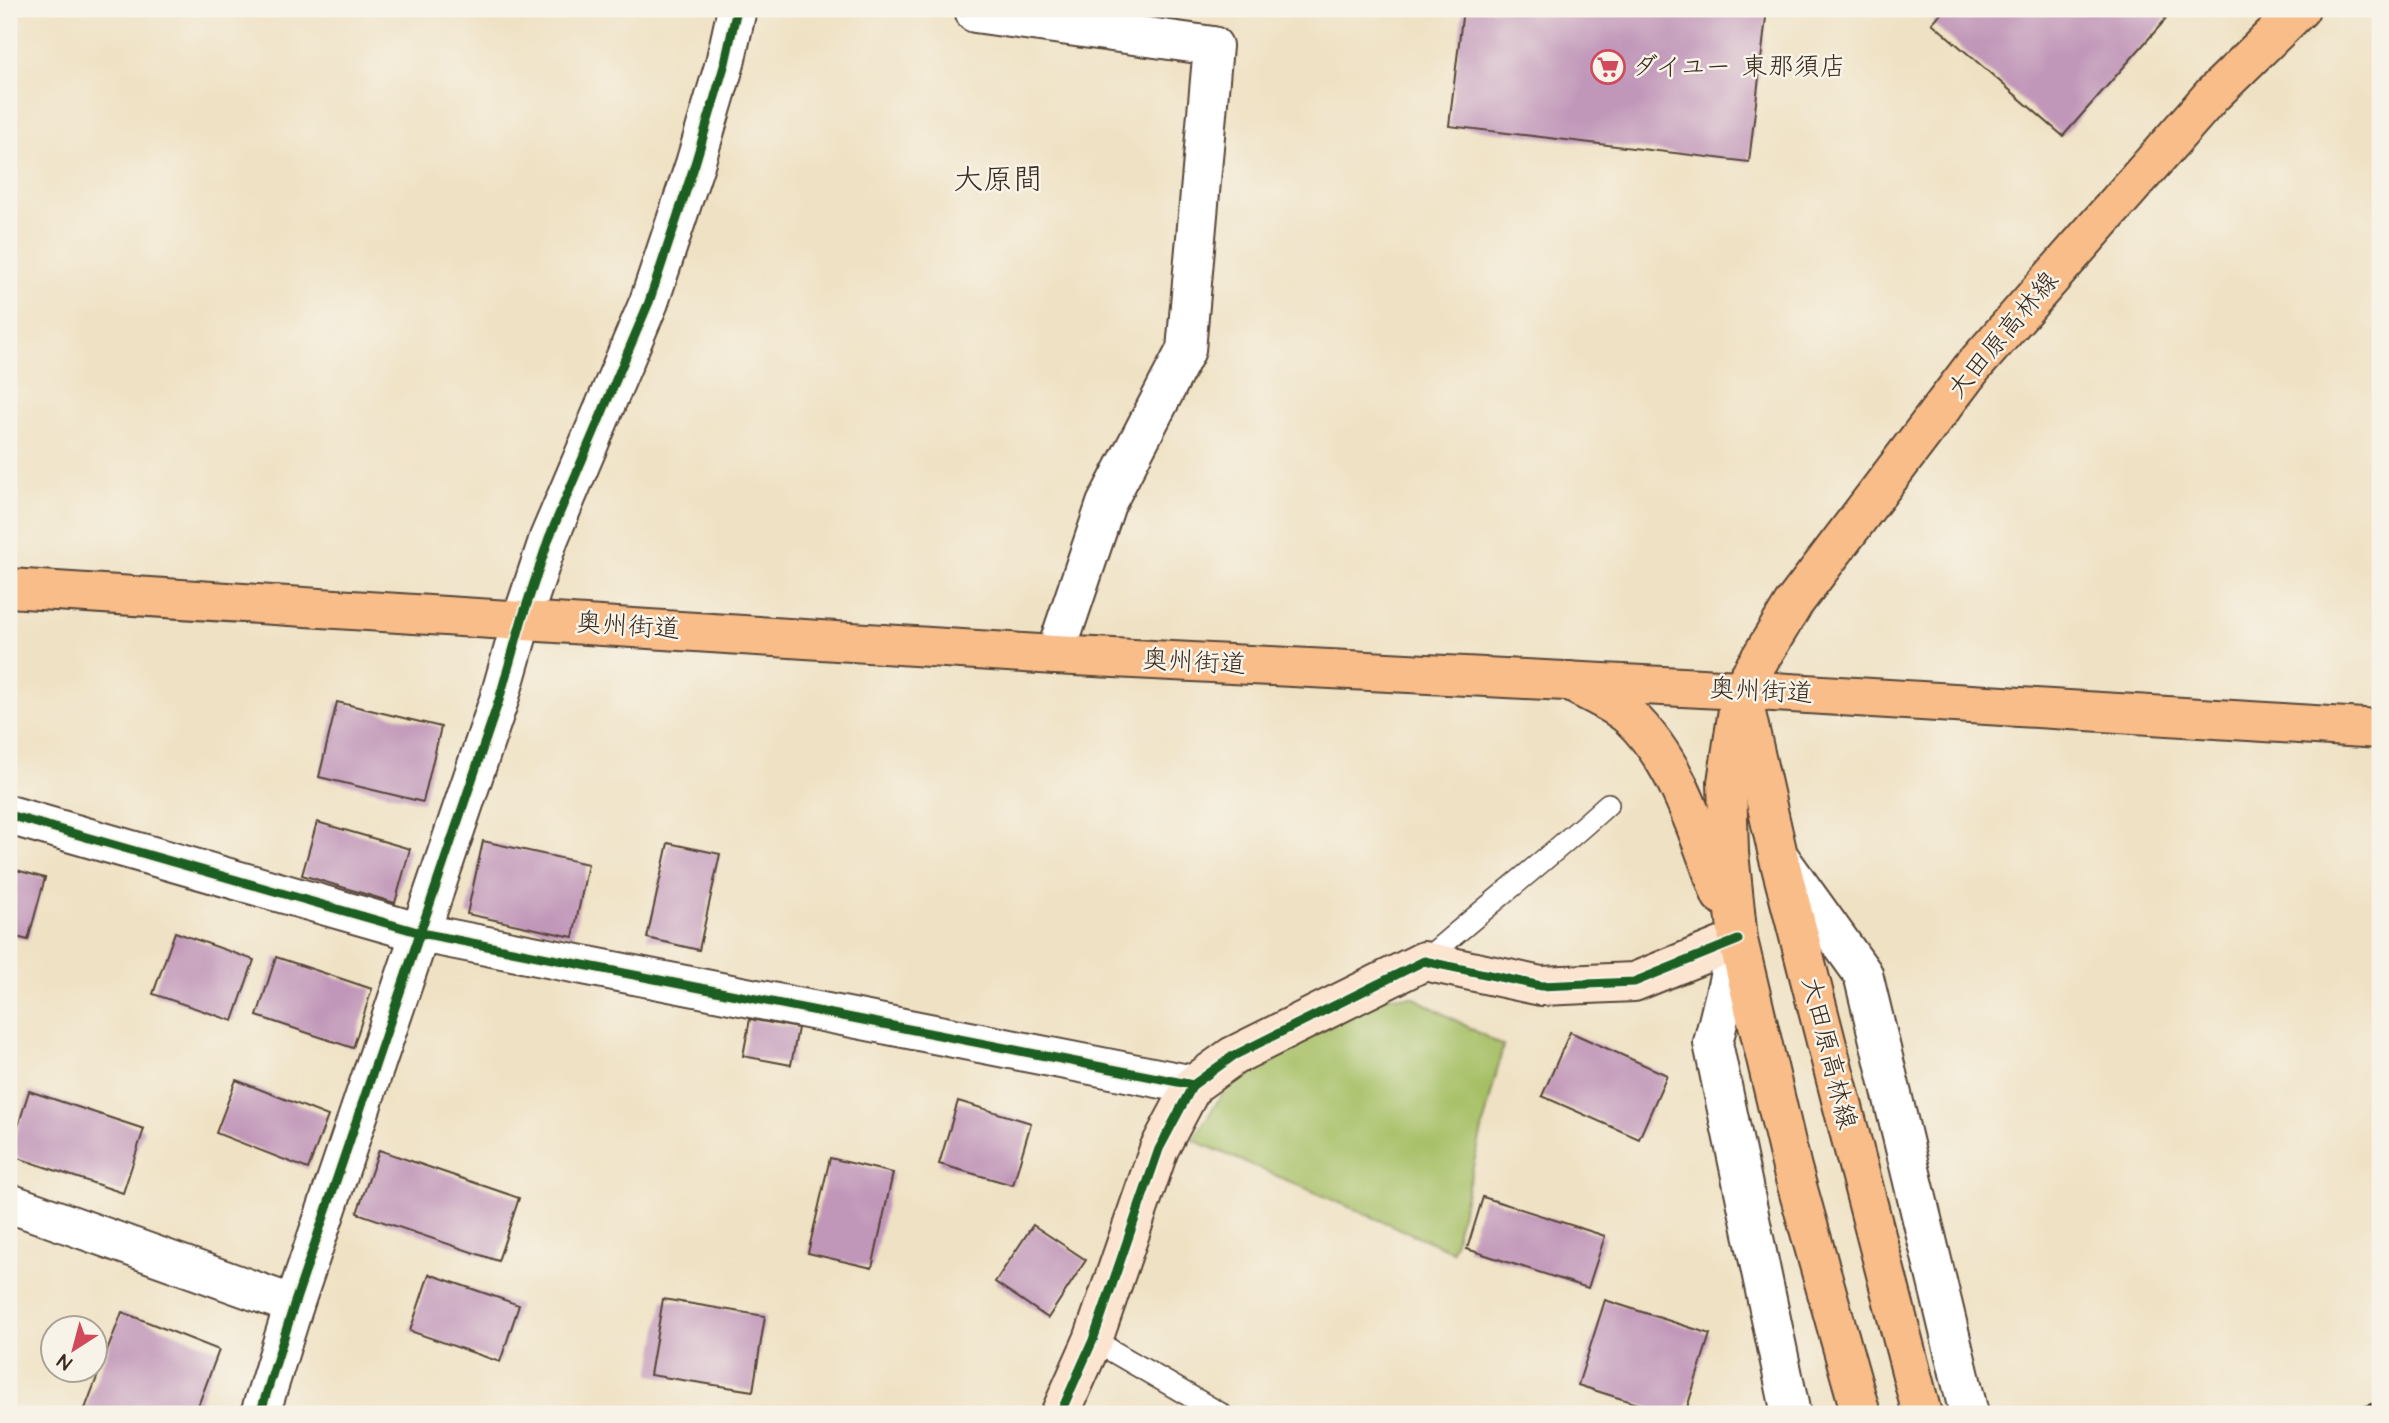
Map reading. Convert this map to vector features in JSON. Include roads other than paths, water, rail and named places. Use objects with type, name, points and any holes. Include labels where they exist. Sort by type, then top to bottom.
[{"type":"main road","name":"大田原高林線","points":[[1861,1414],[1792,1168],[1738,940],[1729,853],[1727,782],[1741,690],[1794,603],[1972,368],[2212,95],[2300,9]]},
{"type":"main road","name":"奥州街道","points":[[9,588],[1055,655],[1741,690],[2380,729]]},
{"type":"main road","name":"大田原高林線","points":[[1569,681],[1629,716],[1658,751],[1676,780],[1738,940]]},
{"type":"main road","name":"大田原高林線","points":[[1741,690],[1778,855],[1922,1414]]},
{"type":"street","points":[[260,1414],[294,1305],[499,700],[549,538],[649,302],[695,164],[725,64],[737,9]]},
{"type":"street","points":[[975,13],[1213,46],[1186,350],[1106,504],[1055,655]]},
{"type":"street","points":[[9,815],[421,933],[1194,1085]]},
{"type":"street","points":[[1778,855],[1863,974],[1969,1414]]},
{"type":"street","points":[[1060,1414],[1093,1340],[1159,1149],[1194,1085],[1233,1056],[1424,961],[1541,986],[1634,982],[1738,940]]},
{"type":"street","points":[[1738,940],[1713,1043],[1791,1414]]},
{"type":"street","points":[[9,1203],[294,1305]]},
{"type":"lane","points":[[1424,961],[1483,909],[1559,849],[1608,804]]},
{"type":"lane","points":[[1093,1340],[1221,1414]]},
{"type":"railway","points":[[2350,1414],[2380,1402]]},
{"type":"place","name":"ダイユー 東那須店","points":[[1608,67]]},
{"type":"district","name":"大原間","points":[[998,180]]}]
